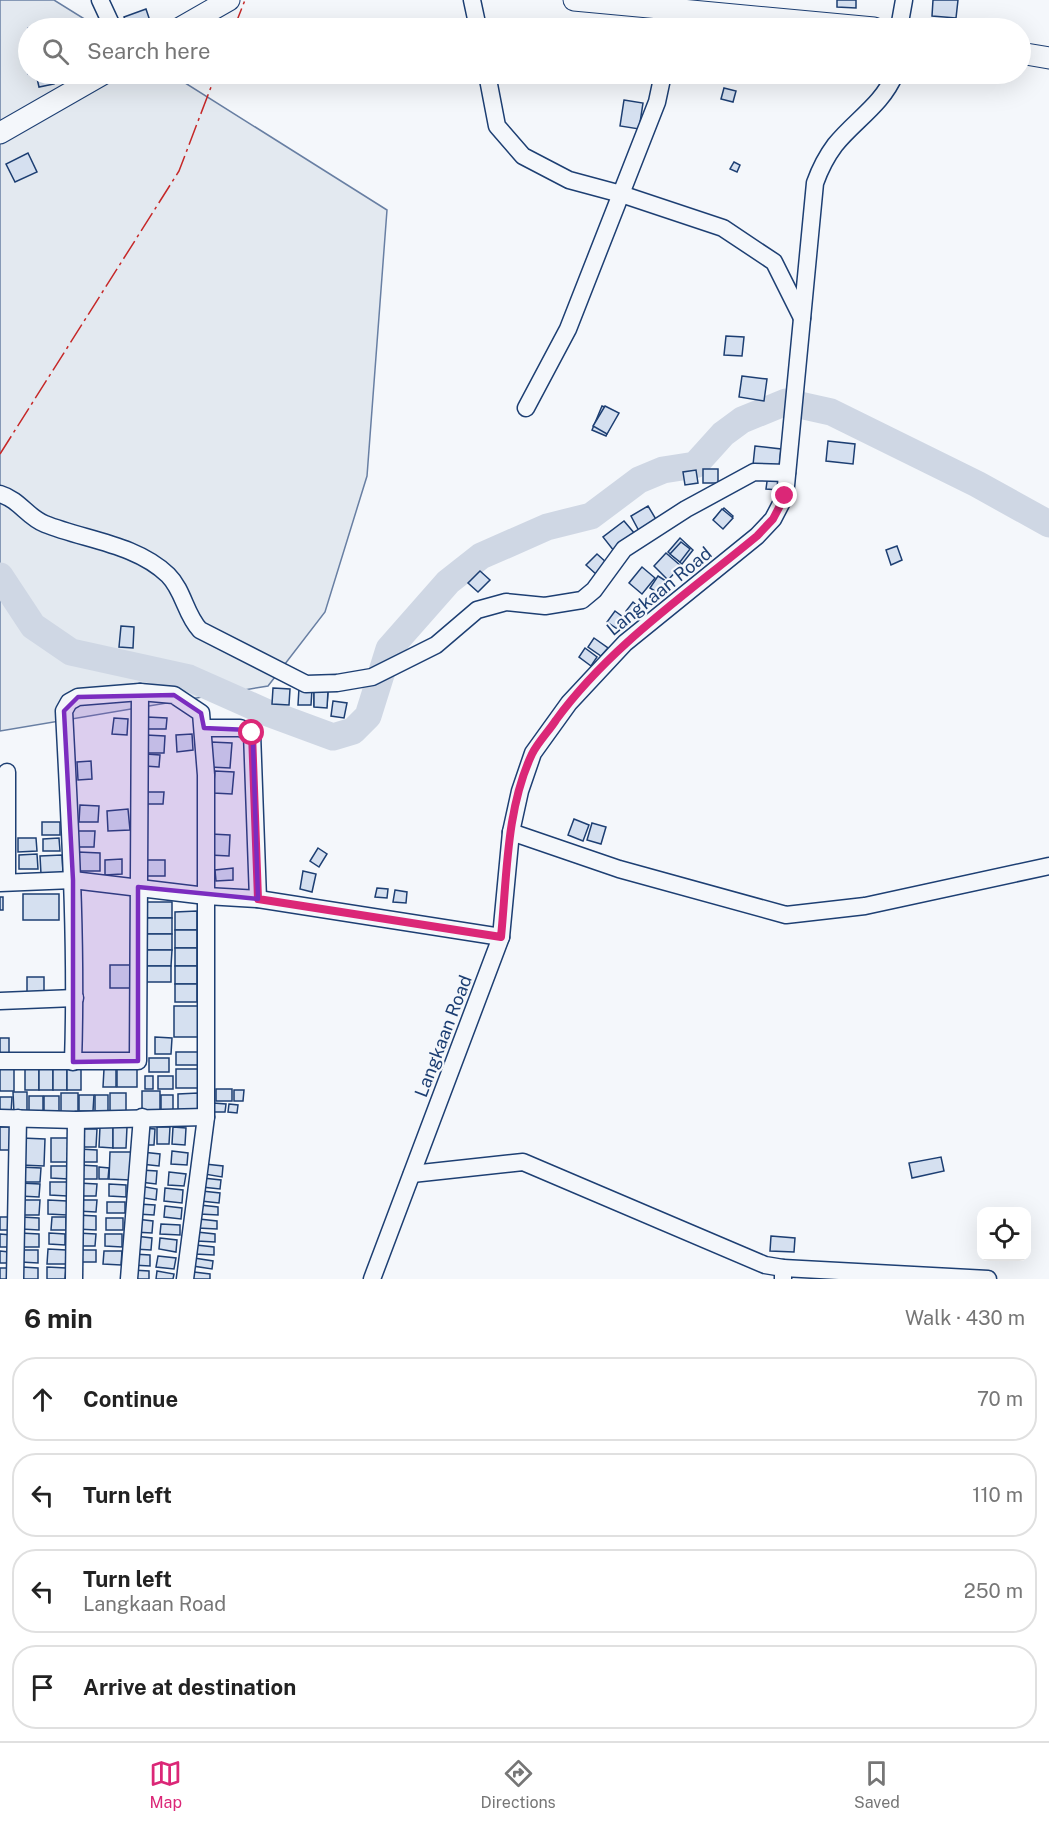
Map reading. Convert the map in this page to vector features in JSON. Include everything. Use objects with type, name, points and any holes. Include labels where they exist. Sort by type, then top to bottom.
[{"type":"main road","points":[[198,18],[229,0]]},
{"type":"main road","points":[[574,0],[669,18]]},
{"type":"main road","points":[[1031,55],[1049,58]]},
{"type":"main road","points":[[0,133],[86,84]]},
{"type":"street","points":[[100,0],[108,18]]},
{"type":"street","points":[[472,0],[476,18]]},
{"type":"street","points":[[901,18],[904,0]]},
{"type":"street","points":[[489,84],[497,126],[523,156],[569,180],[621,194],[723,228],[774,262],[802,318]]},
{"type":"street","points":[[526,408],[568,329],[657,102],[661,84]]},
{"type":"street","name":"Langkaan Road","points":[[372,1279],[501,937],[511,832],[520,791],[533,753],[569,703],[625,643],[757,536],[773,519],[785,496],[815,183],[822,163],[836,144],[875,106],[889,84]]},
{"type":"street","points":[[0,494],[12,497],[44,524],[92,538],[154,564],[175,585],[189,619],[200,630],[306,684],[337,683],[372,677],[436,645],[477,610],[506,602],[545,606],[582,600],[594,590],[624,549],[686,509],[754,472],[787,473]]},
{"type":"street","points":[[0,1061],[138,1061],[140,692]]},
{"type":"street","points":[[74,1062],[73,880],[64,711],[69,702],[78,697],[140,692],[174,695],[201,713],[204,728],[206,1117],[185,1279]]},
{"type":"street","points":[[204,728],[240,728],[252,733],[258,899]]},
{"type":"street","points":[[7,772],[4,883],[73,880],[206,896],[258,899],[501,937]]},
{"type":"street","points":[[511,832],[619,869],[786,915],[865,906],[1049,866]]},
{"type":"street","points":[[0,1001],[75,998]]},
{"type":"street","points":[[129,1279],[142,1117]]},
{"type":"street","points":[[0,1118],[76,1120],[206,1117]]},
{"type":"street","points":[[15,1279],[18,1118]]},
{"type":"street","points":[[74,1279],[76,1120]]},
{"type":"street","points":[[412,1174],[523,1162],[783,1274],[988,1279]]},
{"type":"highlighted area","points":[[174,695],[201,713],[204,728],[249,730],[253,742],[258,899],[138,887],[138,1061],[73,1062],[73,880],[64,711],[78,697]]},
{"type":"shaded area","points":[[0,0],[54,0],[83,18],[18,18],[18,84],[187,84],[387,210],[367,476],[325,612],[268,686],[0,731]]},
{"type":"building","points":[[837,0],[856,0],[856,8],[837,7]]},
{"type":"building","points":[[933,0],[958,0],[956,18],[932,16]]},
{"type":"building","points":[[146,9],[149,18],[124,18]]},
{"type":"building","points":[[38,84],[54,84],[39,87]]},
{"type":"building","points":[[724,88],[736,91],[733,102],[721,99]]},
{"type":"building","points":[[624,100],[643,103],[639,129],[620,126]]},
{"type":"building","points":[[28,153],[37,172],[15,182],[6,164]]},
{"type":"building","points":[[734,162],[740,165],[737,172],[730,169]]},
{"type":"building","points":[[726,336],[744,337],[742,356],[724,355]]},
{"type":"building","points":[[742,376],[767,379],[764,401],[739,397]]},
{"type":"building","points":[[602,406],[616,412],[606,436],[592,430]]},
{"type":"building","points":[[605,406],[619,413],[607,434],[593,426]]},
{"type":"building","points":[[828,441],[855,444],[853,464],[826,461]]},
{"type":"building","points":[[755,446],[781,449],[779,468],[753,465]]},
{"type":"building","points":[[703,469],[718,469],[718,483],[703,483]]},
{"type":"building","points":[[696,470],[698,483],[685,485],[683,472]]},
{"type":"building","points":[[768,474],[781,476],[779,490],[766,489]]},
{"type":"building","points":[[648,506],[657,521],[639,531],[631,516]]},
{"type":"building","points":[[724,508],[733,516],[723,527],[714,519]]},
{"type":"building","points":[[722,509],[733,518],[723,529],[713,520]]},
{"type":"building","points":[[624,521],[635,534],[614,551],[603,537]]},
{"type":"building","points":[[680,538],[693,550],[682,564],[668,552]]},
{"type":"building","points":[[681,542],[690,549],[680,562],[670,554]]},
{"type":"building","points":[[897,546],[902,560],[891,565],[886,550]]},
{"type":"building","points":[[666,553],[681,566],[668,580],[654,566]]},
{"type":"building","points":[[597,554],[607,563],[597,575],[586,565]]},
{"type":"building","points":[[642,567],[655,578],[642,594],[629,583]]},
{"type":"building","points":[[480,571],[490,580],[478,592],[468,583]]},
{"type":"building","points":[[658,576],[666,581],[658,593],[650,588]]},
{"type":"building","points":[[633,602],[641,609],[634,617],[626,611]]},
{"type":"building","points":[[615,611],[627,620],[619,630],[607,622]]},
{"type":"building","points":[[121,626],[134,627],[133,648],[119,647]]},
{"type":"building","points":[[594,638],[608,648],[601,656],[588,647]]},
{"type":"building","points":[[585,648],[597,657],[591,666],[579,657]]},
{"type":"building","points":[[273,688],[290,689],[289,705],[272,704]]},
{"type":"building","points":[[299,688],[312,689],[311,705],[298,705]]},
{"type":"building","points":[[314,690],[328,691],[327,706],[314,706]]},
{"type":"building","points":[[314,691],[328,691],[327,708],[314,707]]},
{"type":"building","points":[[333,701],[347,703],[344,718],[331,716]]},
{"type":"building","points":[[147,717],[167,718],[166,729],[147,729]]},
{"type":"building","points":[[114,718],[128,719],[127,735],[112,734]]},
{"type":"building","points":[[192,734],[193,750],[177,752],[176,735]]},
{"type":"building","points":[[146,735],[165,736],[164,753],[146,753]]},
{"type":"building","points":[[211,742],[232,743],[230,768],[210,767]]},
{"type":"building","points":[[146,754],[160,755],[159,767],[145,766]]},
{"type":"building","points":[[91,761],[92,779],[78,780],[77,762]]},
{"type":"building","points":[[215,771],[234,772],[232,794],[213,793]]},
{"type":"building","points":[[147,792],[164,792],[163,804],[147,804]]},
{"type":"building","points":[[80,805],[99,806],[98,822],[79,822]]},
{"type":"building","points":[[128,809],[130,830],[108,831],[107,811]]},
{"type":"building","points":[[574,819],[589,825],[583,841],[568,835]]},
{"type":"building","points":[[42,822],[60,822],[60,835],[42,835]]},
{"type":"building","points":[[592,823],[606,827],[601,844],[587,840]]},
{"type":"building","points":[[78,831],[95,831],[94,847],[78,847]]},
{"type":"building","points":[[211,834],[230,835],[229,856],[210,855]]},
{"type":"building","points":[[18,838],[36,838],[37,851],[18,852]]},
{"type":"building","points":[[59,838],[60,851],[43,851],[43,839]]},
{"type":"building","points":[[318,848],[327,854],[319,867],[310,861]]},
{"type":"building","points":[[78,852],[100,853],[100,871],[78,871]]},
{"type":"building","points":[[37,854],[38,869],[19,869],[19,855]]},
{"type":"building","points":[[62,855],[63,873],[41,874],[40,856]]},
{"type":"building","points":[[122,859],[122,874],[105,875],[105,860]]},
{"type":"building","points":[[145,860],[165,860],[165,876],[145,876]]},
{"type":"building","points":[[233,868],[233,880],[216,881],[215,870]]},
{"type":"building","points":[[303,871],[316,874],[312,892],[300,889]]},
{"type":"building","points":[[377,888],[388,889],[387,898],[375,897]]},
{"type":"building","points":[[395,890],[407,892],[406,903],[393,902]]},
{"type":"building","points":[[23,894],[59,894],[59,920],[23,920]]},
{"type":"building","points":[[0,897],[3,897],[3,910],[0,910]]},
{"type":"building","points":[[147,902],[172,902],[172,918],[147,918]]},
{"type":"building","points":[[197,911],[197,930],[175,930],[175,912]]},
{"type":"building","points":[[147,918],[172,918],[172,934],[147,934]]},
{"type":"building","points":[[175,930],[197,930],[197,948],[175,948]]},
{"type":"building","points":[[147,934],[172,934],[172,950],[146,950]]},
{"type":"building","points":[[175,948],[197,948],[197,966],[175,966]]},
{"type":"building","points":[[146,950],[172,950],[171,966],[146,966]]},
{"type":"building","points":[[110,965],[134,965],[134,988],[110,988]]},
{"type":"building","points":[[146,966],[171,966],[171,982],[146,982]]},
{"type":"building","points":[[175,966],[197,966],[197,984],[175,984]]},
{"type":"building","points":[[27,977],[44,977],[44,995],[27,995]]},
{"type":"building","points":[[175,984],[197,984],[197,1002],[175,1002]]},
{"type":"building","points":[[174,1006],[199,1006],[198,1037],[174,1037]]},
{"type":"building","points":[[155,1037],[172,1038],[171,1054],[155,1054]]},
{"type":"building","points":[[0,1038],[9,1038],[9,1053],[0,1053]]},
{"type":"building","points":[[176,1052],[198,1052],[198,1065],[176,1065]]},
{"type":"building","points":[[149,1058],[169,1058],[169,1072],[149,1072]]},
{"type":"building","points":[[25,1068],[39,1068],[39,1090],[25,1090]]},
{"type":"building","points":[[39,1068],[53,1068],[53,1090],[39,1090]]},
{"type":"building","points":[[53,1068],[67,1068],[67,1090],[53,1090]]},
{"type":"building","points":[[67,1068],[81,1068],[81,1090],[67,1090]]},
{"type":"building","points":[[117,1068],[137,1068],[137,1087],[117,1087]]},
{"type":"building","points":[[0,1069],[14,1069],[14,1091],[0,1091]]},
{"type":"building","points":[[104,1069],[116,1069],[116,1087],[103,1087]]},
{"type":"building","points":[[176,1069],[198,1069],[198,1088],[176,1088]]},
{"type":"building","points":[[145,1076],[153,1076],[153,1089],[145,1089]]},
{"type":"building","points":[[158,1076],[173,1076],[173,1089],[158,1089]]},
{"type":"building","points":[[216,1089],[232,1089],[232,1101],[216,1101]]},
{"type":"building","points":[[234,1090],[244,1090],[243,1101],[234,1101]]},
{"type":"building","points":[[142,1091],[160,1091],[160,1111],[142,1111]]},
{"type":"building","points":[[13,1092],[27,1092],[27,1113],[14,1113]]},
{"type":"building","points":[[61,1093],[78,1093],[78,1113],[61,1113]]},
{"type":"building","points":[[110,1093],[126,1093],[126,1115],[110,1115]]},
{"type":"building","points":[[198,1093],[198,1112],[178,1112],[178,1094]]},
{"type":"building","points":[[79,1095],[94,1095],[93,1111],[79,1111]]},
{"type":"building","points":[[95,1095],[108,1095],[108,1111],[95,1112]]},
{"type":"building","points":[[161,1095],[173,1095],[173,1111],[161,1111]]},
{"type":"building","points":[[29,1096],[43,1096],[43,1113],[29,1113]]},
{"type":"building","points":[[44,1096],[59,1096],[59,1113],[44,1113]]},
{"type":"building","points":[[0,1097],[12,1097],[11,1113],[0,1113]]},
{"type":"building","points":[[213,1103],[226,1104],[225,1112],[213,1112]]},
{"type":"building","points":[[229,1104],[238,1105],[237,1113],[228,1112]]},
{"type":"building","points":[[0,1127],[12,1127],[12,1150],[0,1150]]},
{"type":"building","points":[[100,1127],[113,1127],[113,1148],[99,1147]]},
{"type":"building","points":[[113,1127],[127,1127],[126,1148],[113,1148]]},
{"type":"building","points":[[157,1127],[170,1127],[169,1144],[157,1144]]},
{"type":"building","points":[[173,1127],[186,1128],[185,1145],[172,1144]]},
{"type":"building","points":[[143,1128],[155,1129],[154,1145],[142,1145]]},
{"type":"building","points":[[80,1129],[97,1129],[96,1147],[79,1147]]},
{"type":"building","points":[[22,1138],[45,1139],[44,1166],[21,1165]]},
{"type":"building","points":[[51,1138],[70,1138],[69,1162],[51,1162]]},
{"type":"building","points":[[79,1149],[97,1150],[97,1162],[79,1162]]},
{"type":"building","points":[[172,1151],[188,1153],[187,1165],[171,1164]]},
{"type":"building","points":[[110,1152],[131,1152],[130,1180],[109,1179]]},
{"type":"building","points":[[142,1152],[160,1154],[159,1166],[141,1164]]},
{"type":"building","points":[[941,1157],[944,1171],[912,1178],[909,1163]]},
{"type":"building","points":[[205,1164],[223,1166],[222,1177],[204,1174]]},
{"type":"building","points":[[79,1165],[97,1166],[97,1179],[79,1179]]},
{"type":"building","points":[[51,1166],[68,1166],[68,1179],[51,1178]]},
{"type":"building","points":[[19,1167],[41,1168],[40,1182],[19,1182]]},
{"type":"building","points":[[99,1167],[109,1168],[108,1179],[99,1179]]},
{"type":"building","points":[[141,1170],[157,1171],[156,1184],[140,1182]]},
{"type":"building","points":[[169,1172],[186,1174],[184,1186],[168,1185]]},
{"type":"building","points":[[203,1178],[221,1180],[220,1189],[202,1187]]},
{"type":"building","points":[[50,1182],[68,1182],[67,1196],[50,1195]]},
{"type":"building","points":[[20,1183],[40,1184],[39,1197],[20,1196]]},
{"type":"building","points":[[78,1183],[97,1184],[96,1196],[77,1196]]},
{"type":"building","points":[[109,1184],[126,1185],[126,1197],[109,1196]]},
{"type":"building","points":[[140,1186],[157,1189],[156,1200],[138,1197]]},
{"type":"building","points":[[165,1188],[183,1190],[182,1203],[164,1201]]},
{"type":"building","points":[[202,1191],[220,1193],[219,1203],[201,1201]]},
{"type":"building","points":[[20,1200],[40,1200],[39,1215],[20,1215]]},
{"type":"building","points":[[48,1200],[67,1201],[67,1215],[48,1214]]},
{"type":"building","points":[[78,1200],[97,1200],[96,1212],[77,1211]]},
{"type":"building","points":[[107,1202],[125,1202],[125,1213],[107,1213]]},
{"type":"building","points":[[138,1204],[155,1205],[154,1215],[137,1214]]},
{"type":"building","points":[[200,1205],[218,1207],[218,1215],[200,1214]]},
{"type":"building","points":[[165,1206],[182,1208],[181,1219],[164,1217]]},
{"type":"building","points":[[77,1215],[96,1216],[96,1230],[77,1229]]},
{"type":"building","points":[[0,1217],[10,1217],[10,1230],[0,1230]]},
{"type":"building","points":[[21,1217],[39,1218],[39,1230],[21,1229]]},
{"type":"building","points":[[52,1217],[66,1217],[66,1230],[51,1230]]},
{"type":"building","points":[[106,1218],[123,1218],[123,1230],[106,1230]]},
{"type":"building","points":[[136,1219],[153,1221],[152,1233],[134,1232]]},
{"type":"building","points":[[199,1219],[217,1221],[217,1229],[198,1228]]},
{"type":"building","points":[[161,1224],[180,1225],[180,1235],[160,1234]]},
{"type":"building","points":[[197,1232],[215,1234],[215,1242],[197,1241]]},
{"type":"building","points":[[20,1233],[39,1234],[39,1247],[20,1247]]},
{"type":"building","points":[[49,1233],[65,1234],[65,1245],[49,1244]]},
{"type":"building","points":[[77,1233],[96,1234],[95,1246],[77,1246]]},
{"type":"building","points":[[0,1234],[11,1235],[10,1247],[0,1247]]},
{"type":"building","points":[[105,1234],[122,1234],[122,1247],[105,1246]]},
{"type":"building","points":[[135,1236],[152,1238],[151,1250],[134,1249]]},
{"type":"building","points":[[771,1236],[795,1238],[794,1252],[770,1251]]},
{"type":"building","points":[[160,1238],[177,1240],[176,1252],[159,1249]]},
{"type":"building","points":[[196,1245],[214,1247],[214,1255],[195,1254]]},
{"type":"building","points":[[48,1249],[66,1250],[66,1264],[47,1264]]},
{"type":"building","points":[[21,1250],[38,1250],[38,1263],[21,1262]]},
{"type":"building","points":[[77,1250],[96,1250],[96,1262],[77,1262]]},
{"type":"building","points":[[0,1251],[9,1252],[9,1263],[0,1263]]},
{"type":"building","points":[[104,1251],[122,1251],[121,1265],[103,1264]]},
{"type":"building","points":[[133,1254],[150,1255],[150,1266],[132,1265]]},
{"type":"building","points":[[158,1256],[176,1258],[174,1269],[156,1267]]},
{"type":"building","points":[[194,1258],[213,1261],[212,1269],[193,1266]]},
{"type":"building","points":[[22,1267],[38,1268],[38,1279],[21,1279]]},
{"type":"building","points":[[47,1267],[66,1268],[65,1279],[47,1279]]},
{"type":"building","points":[[0,1268],[9,1268],[9,1279],[0,1279]]},
{"type":"building","points":[[132,1270],[149,1271],[149,1279],[132,1279]]},
{"type":"building","points":[[157,1271],[174,1274],[173,1279],[156,1279]]},
{"type":"building","points":[[194,1272],[210,1274],[210,1279],[193,1279]]},
{"type":"waterway","points":[[0,576],[33,626],[71,652],[189,678],[268,713],[333,737],[353,731],[368,716],[389,649],[448,582],[481,556],[547,527],[591,516],[639,480],[663,470],[695,465],[723,434],[742,420],[786,402],[831,412],[977,484],[1049,524]]},
{"type":"power","points":[[238,18],[245,0]]},
{"type":"power","points":[[0,454],[179,171],[212,84]]},
{"type":"route","points":[[252,733],[258,899],[501,937],[511,832],[520,791],[533,753],[569,703],[625,643],[757,536],[773,519],[785,496]]}]
